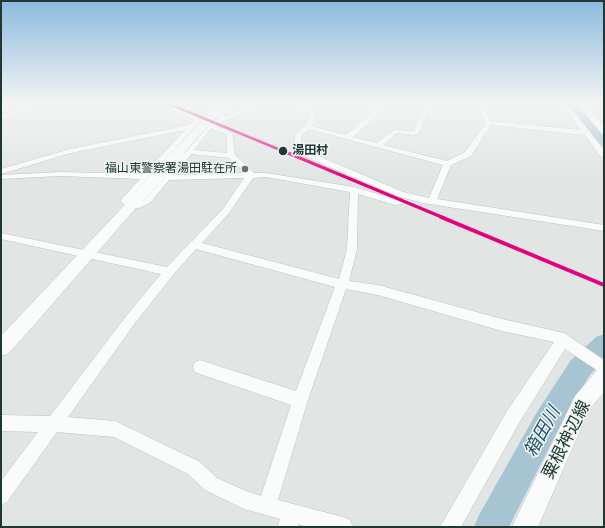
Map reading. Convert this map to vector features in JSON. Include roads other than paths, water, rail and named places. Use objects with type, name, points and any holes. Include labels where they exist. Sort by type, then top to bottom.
[{"type":"street","points":[[1,172],[70,151],[189,128]]},
{"type":"street","points":[[191,128],[125,201],[135,202],[139,205],[147,201],[168,178],[208,128]]},
{"type":"street","points":[[1,348],[201,128]]},
{"type":"street","points":[[216,128],[230,134],[231,156]]},
{"type":"street","points":[[307,128],[299,134],[296,149],[400,194],[432,202],[604,228]]},
{"type":"street","points":[[311,128],[448,164]]},
{"type":"street","points":[[348,137],[359,128]]},
{"type":"street","points":[[378,145],[396,131],[414,133],[417,132],[419,128]]},
{"type":"street","points":[[432,202],[448,164],[468,154],[486,128]]},
{"type":"street","points":[[535,128],[588,133]]},
{"type":"street","points":[[584,128],[604,155]]},
{"type":"street","points":[[189,152],[231,156],[251,174]]},
{"type":"street","points":[[1,177],[60,174],[147,177]]},
{"type":"street","points":[[168,178],[251,174],[266,175],[354,190],[395,202],[403,201]]},
{"type":"street","points":[[1,496],[131,319],[169,272],[226,211],[251,174]]},
{"type":"street","points":[[267,507],[300,400],[341,284],[345,277],[352,249],[354,190]]},
{"type":"street","points":[[1,236],[169,272]]},
{"type":"street","points":[[194,245],[341,284],[378,290],[502,325],[564,340],[604,368]]},
{"type":"street","points":[[450,527],[513,417],[564,340]]},
{"type":"street","points":[[200,367],[300,400]]},
{"type":"street","name":"粟根神辺線","points":[[524,527],[582,403],[604,377]]},
{"type":"street","points":[[1,423],[54,424],[115,429],[194,468],[211,484],[244,500],[267,507],[289,520],[343,527]]},
{"type":"waterway","name":"箱田川","points":[[593,128],[604,142]]},
{"type":"waterway","name":"箱田川","points":[[491,527],[547,422],[580,368],[604,344]]},
{"type":"place","name":"湯田村","points":[[283,151]]},
{"type":"place","name":"福山東警察署湯田駐在所","points":[[245,169]]}]
